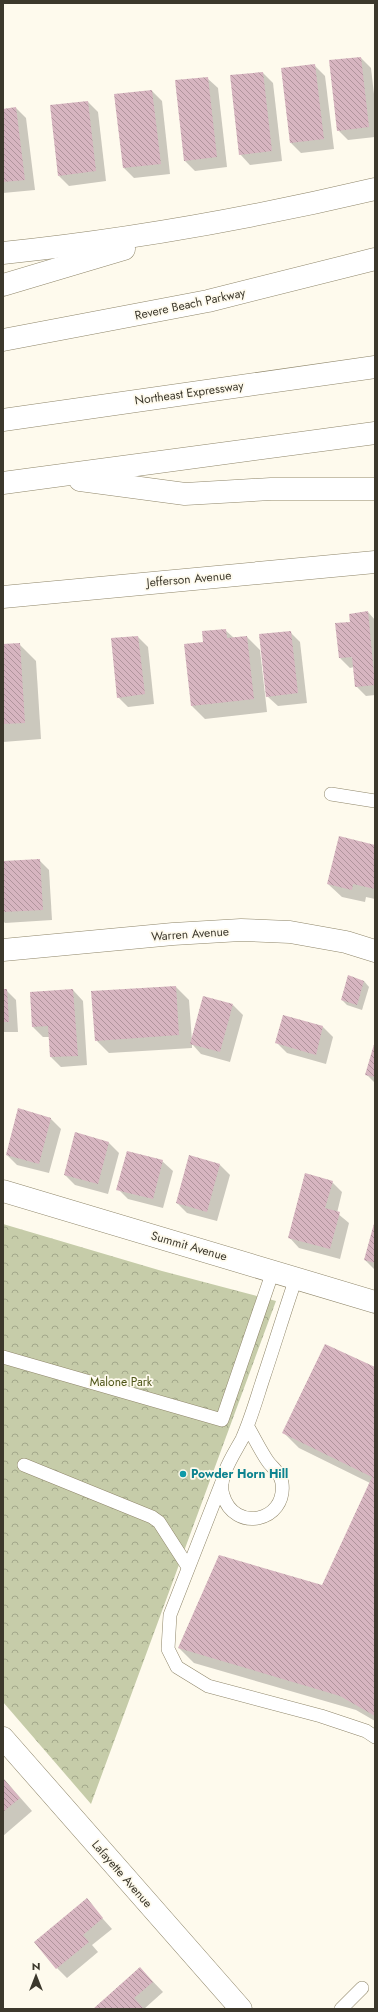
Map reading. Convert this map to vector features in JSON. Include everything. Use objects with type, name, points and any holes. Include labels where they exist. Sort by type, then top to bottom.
[{"type":"main road","points":[[3,253],[110,241],[204,225],[375,189]]},
{"type":"main road","points":[[3,286],[204,225]]},
{"type":"main road","name":"Revere Beach Parkway","points":[[3,340],[201,302],[307,278],[375,259]]},
{"type":"main road","name":"Northeast Expressway","points":[[3,420],[375,367]]},
{"type":"main road","points":[[3,483],[375,433]]},
{"type":"main road","points":[[51,477],[185,494],[271,488],[375,489]]},
{"type":"main road","name":"Jefferson Avenue","points":[[3,596],[375,562]]},
{"type":"main road","name":"Warren Avenue","points":[[3,950],[173,934],[241,930],[290,932],[346,942],[375,951]]},
{"type":"main road","name":"Summit Avenue","points":[[3,1191],[375,1302]]},
{"type":"main road","name":"Lafayette Avenue","points":[[3,1738],[241,2009]]},
{"type":"lane","points":[[331,794],[375,801]]},
{"type":"lane","points":[[3,1357],[222,1420],[273,1271]]},
{"type":"lane","points":[[296,1278],[248,1427],[222,1482],[170,1614],[168,1649],[177,1666],[208,1686],[321,1716],[366,1731],[375,1737]]},
{"type":"lane","points":[[222,1482],[224,1502],[230,1510],[247,1519],[257,1519],[266,1516],[274,1510],[280,1502],[282,1492],[280,1477],[269,1463],[248,1427]]},
{"type":"lane","points":[[24,1465],[152,1517],[160,1522],[188,1567]]},
{"type":"lane","points":[[341,2009],[362,1988]]},
{"type":"green space","name":"Malone Park","points":[[3,1224],[162,1271],[276,1301],[91,1804],[3,1702]]},
{"type":"building","points":[[361,57],[369,127],[337,131],[329,60]]},
{"type":"building","points":[[315,64],[324,139],[290,143],[281,68]]},
{"type":"building","points":[[263,72],[272,151],[239,155],[230,75]]},
{"type":"building","points":[[208,77],[217,157],[184,161],[175,80]]},
{"type":"building","points":[[152,90],[161,164],[123,168],[114,94]]},
{"type":"building","points":[[88,101],[96,171],[58,176],[50,105]]},
{"type":"building","points":[[16,107],[25,180],[3,182],[3,109]]},
{"type":"building","points":[[368,611],[375,685],[355,687],[352,657],[339,658],[335,623],[350,622],[349,614]]},
{"type":"building","points":[[226,629],[227,638],[247,636],[254,699],[191,706],[184,644],[203,642],[202,631]]},
{"type":"building","points":[[291,631],[298,693],[266,697],[259,634]]},
{"type":"building","points":[[138,636],[145,694],[117,698],[111,638]]},
{"type":"building","points":[[20,643],[25,723],[3,724],[3,644]]},
{"type":"building","points":[[339,836],[375,845],[375,889],[353,884],[352,890],[327,884]]},
{"type":"building","points":[[40,859],[43,910],[3,912],[3,861]]},
{"type":"building","points":[[348,975],[364,981],[357,1005],[341,1000]]},
{"type":"building","points":[[176,986],[179,1035],[95,1041],[91,991]]},
{"type":"building","points":[[3,989],[7,989],[9,1022],[3,1022]]},
{"type":"building","points":[[73,989],[78,1056],[50,1057],[48,1026],[32,1027],[30,992]]},
{"type":"building","points":[[203,996],[233,1004],[220,1052],[190,1044]]},
{"type":"building","points":[[283,1015],[323,1026],[316,1055],[275,1043]]},
{"type":"building","points":[[375,1041],[375,1077],[365,1075]]},
{"type":"building","points":[[18,1108],[51,1118],[39,1164],[6,1155]]},
{"type":"building","points":[[75,1132],[109,1142],[98,1184],[64,1175]]},
{"type":"building","points":[[127,1151],[163,1160],[153,1199],[116,1190]]},
{"type":"building","points":[[189,1155],[220,1164],[207,1212],[176,1203]]},
{"type":"building","points":[[305,1173],[333,1181],[325,1208],[340,1212],[330,1249],[288,1238]]},
{"type":"building","points":[[375,1220],[375,1263],[364,1260]]},
{"type":"building","points":[[325,1344],[375,1367],[375,1716],[340,1696],[178,1648],[219,1555],[322,1585],[372,1477],[282,1433]]},
{"type":"building","points":[[3,1778],[20,1798],[3,1812]]},
{"type":"building","points":[[87,1898],[103,1918],[83,1935],[89,1942],[56,1969],[34,1942]]},
{"type":"building","points":[[140,1967],[153,1982],[134,1998],[144,2009],[93,2009]]},
{"type":"place","name":"Powder Horn Hill","points":[[183,1474]]}]
